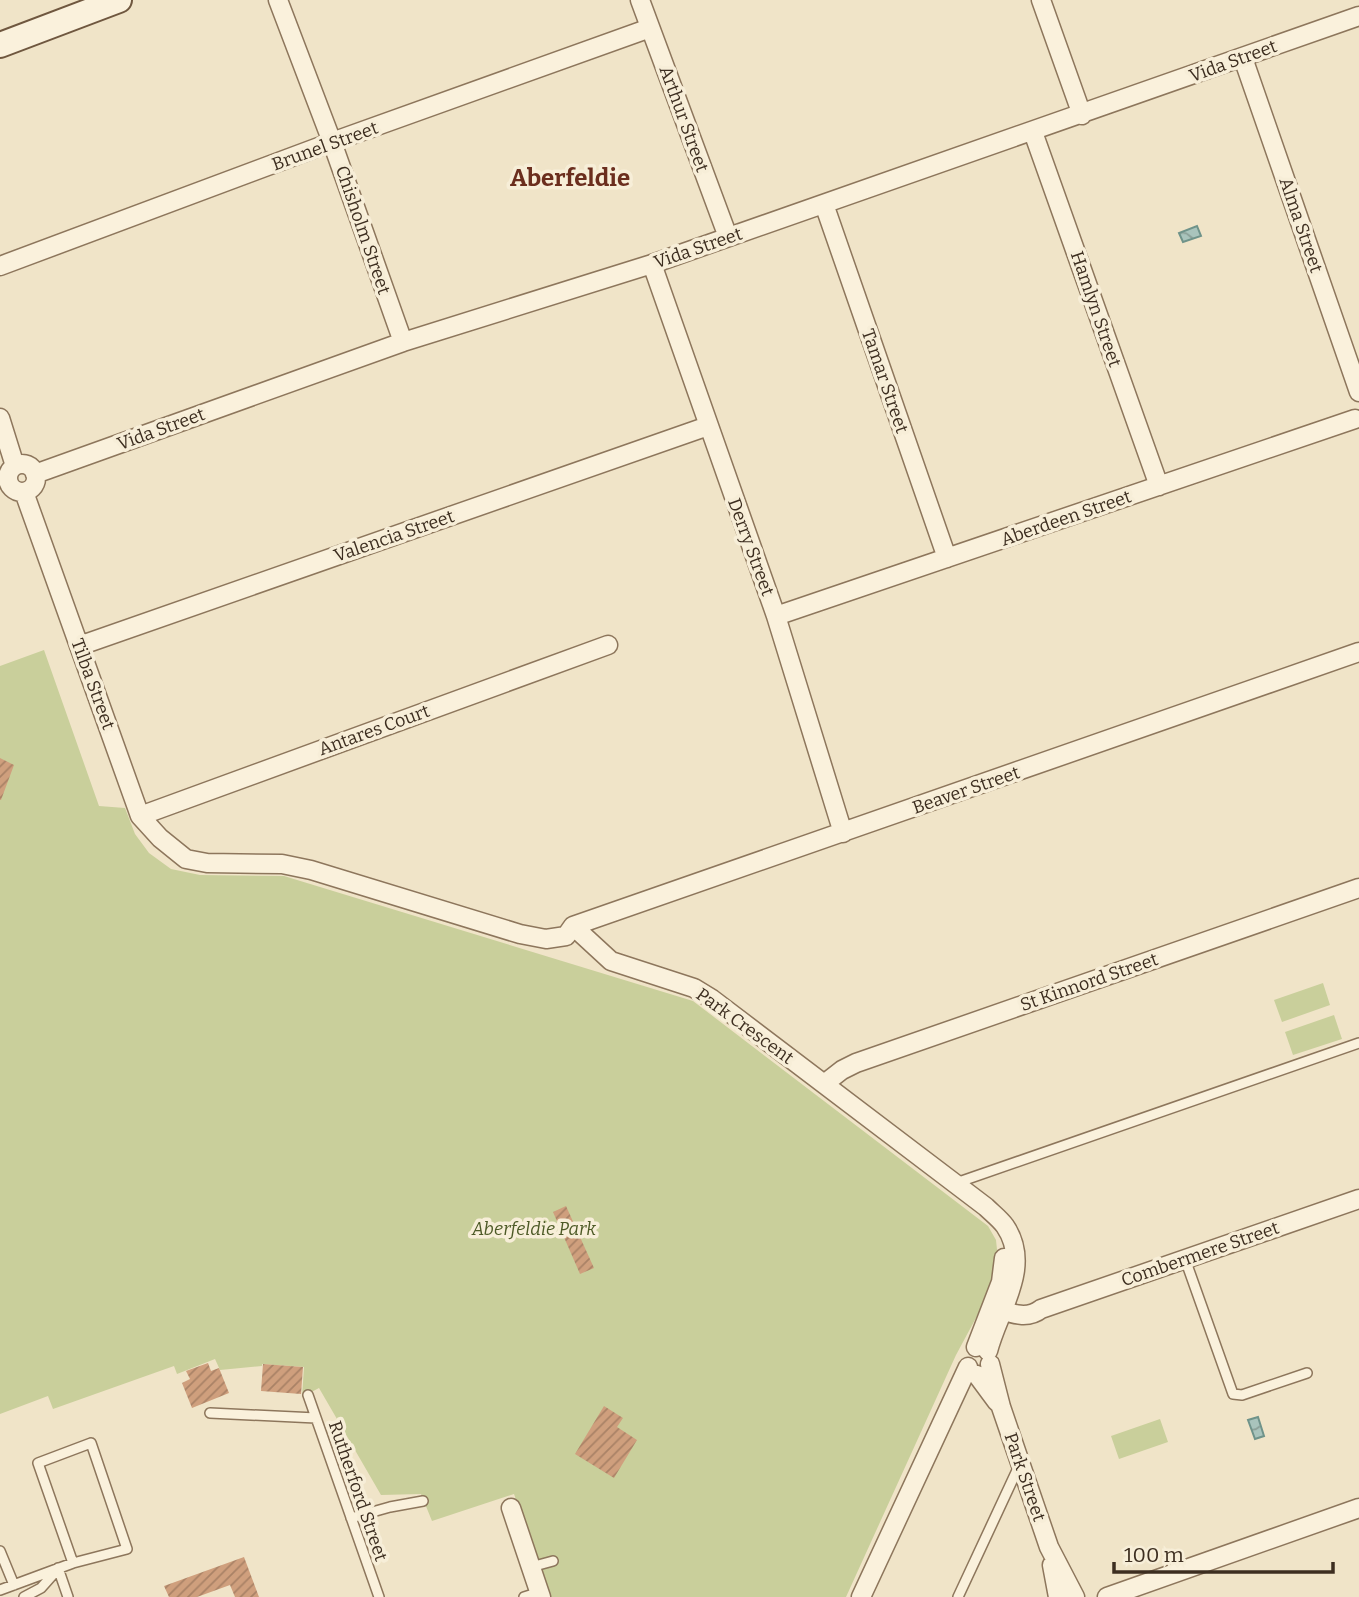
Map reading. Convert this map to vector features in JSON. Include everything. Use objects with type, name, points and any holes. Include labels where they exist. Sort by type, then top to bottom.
[{"type":"street","points":[[0,45],[119,0]]},
{"type":"street","name":"Chisholm Street","points":[[278,0],[403,342]]},
{"type":"street","name":"Arthur Street","points":[[640,0],[728,237]]},
{"type":"street","points":[[1041,0],[1082,115]]},
{"type":"street","name":"Vida Street","points":[[12,482],[29,491],[36,483],[35,474],[403,342],[652,264],[1359,16]]},
{"type":"street","name":"Brunel Street","points":[[0,266],[332,142],[650,28]]},
{"type":"street","name":"Alma Street","points":[[1243,58],[1359,392]]},
{"type":"street","name":"Hamlyn Street","points":[[1033,132],[1159,486]]},
{"type":"street","name":"Tamar Street","points":[[824,204],[947,558]]},
{"type":"street","name":"Derry Street","points":[[652,264],[776,616],[844,833]]},
{"type":"street","name":"Tilba Street","points":[[0,418],[12,482],[79,646],[140,816],[160,838],[186,859],[207,863],[282,864],[311,870],[520,934],[546,939],[566,936],[573,926]]},
{"type":"street","name":"Aberdeen Street","points":[[776,616],[1358,419]]},
{"type":"street","name":"Valencia Street","points":[[79,646],[708,426]]},
{"type":"street","name":"Antares Court","points":[[140,816],[608,645]]},
{"type":"street","name":"Beaver Street","points":[[573,926],[1359,652]]},
{"type":"street","name":"St Kinnord Street","points":[[824,1084],[856,1063],[1359,888]]},
{"type":"street","name":"Park Crescent","points":[[573,926],[611,961],[695,988],[712,999],[956,1183],[1005,1225],[1014,1248],[1015,1272],[1000,1303],[993,1333],[979,1363],[953,1402],[860,1597]]},
{"type":"street","name":"Combermere Street","points":[[1000,1303],[1026,1315],[1036,1313],[1041,1309],[1359,1199]]},
{"type":"street","name":"Park Street","points":[[979,1363],[1001,1407],[1049,1547],[1075,1597]]},
{"type":"street","points":[[511,1508],[531,1567],[535,1595]]},
{"type":"street","points":[[1107,1597],[1359,1508]]},
{"type":"street","name":"Park Street","points":[[1049,1547],[1058,1597]]},
{"type":"lane","points":[[956,1183],[1359,1043]]},
{"type":"lane","points":[[1185,1259],[1233,1394],[1242,1395],[1307,1373]]},
{"type":"lane","name":"Rutherford Street","points":[[308,1395],[379,1597]]},
{"type":"lane","points":[[210,1413],[316,1418]]},
{"type":"lane","points":[[2,1597],[0,1590],[73,1563],[127,1549],[91,1443],[38,1463],[73,1563]]},
{"type":"lane","points":[[957,1597],[1020,1465]]},
{"type":"lane","points":[[351,1518],[423,1501]]},
{"type":"lane","points":[[0,1551],[14,1585]]},
{"type":"lane","points":[[531,1567],[553,1561]]},
{"type":"lane","points":[[24,1597],[41,1588],[58,1568]]},
{"type":"lane","points":[[58,1568],[68,1597]]},
{"type":"green space","name":"Aberfeldie Park","points":[[44,650],[99,806],[125,808],[135,834],[149,853],[171,869],[200,875],[284,876],[693,1001],[988,1226],[996,1240],[999,1269],[991,1290],[956,1355],[846,1597],[551,1597],[514,1494],[432,1521],[421,1494],[381,1495],[319,1388],[302,1397],[304,1367],[262,1364],[220,1370],[215,1359],[177,1374],[174,1366],[53,1409],[48,1396],[0,1414],[0,666]]},
{"type":"green space","points":[[1323,983],[1330,1005],[1282,1022],[1274,1000]]},
{"type":"green space","points":[[1334,1015],[1342,1039],[1293,1055],[1285,1032]]},
{"type":"green space","points":[[1160,1419],[1168,1442],[1119,1459],[1111,1436]]},
{"type":"water","points":[[1197,226],[1201,236],[1183,242],[1179,233]]},
{"type":"water","points":[[1258,1417],[1264,1436],[1255,1439],[1248,1420]]},
{"type":"building","points":[[0,758],[14,765],[1,800],[0,800]]},
{"type":"building","points":[[566,1206],[594,1268],[580,1274],[553,1212]]},
{"type":"building","points":[[208,1363],[211,1371],[219,1368],[229,1393],[192,1408],[182,1383],[190,1379],[186,1371]]},
{"type":"building","points":[[263,1364],[303,1367],[301,1394],[261,1391]]},
{"type":"building","points":[[604,1406],[623,1418],[617,1427],[637,1440],[614,1478],[575,1454]]},
{"type":"building","points":[[244,1557],[259,1597],[235,1597],[230,1585],[197,1597],[169,1597],[164,1586]]},
{"type":"district","name":"Aberfeldie","points":[[570,178]]}]
